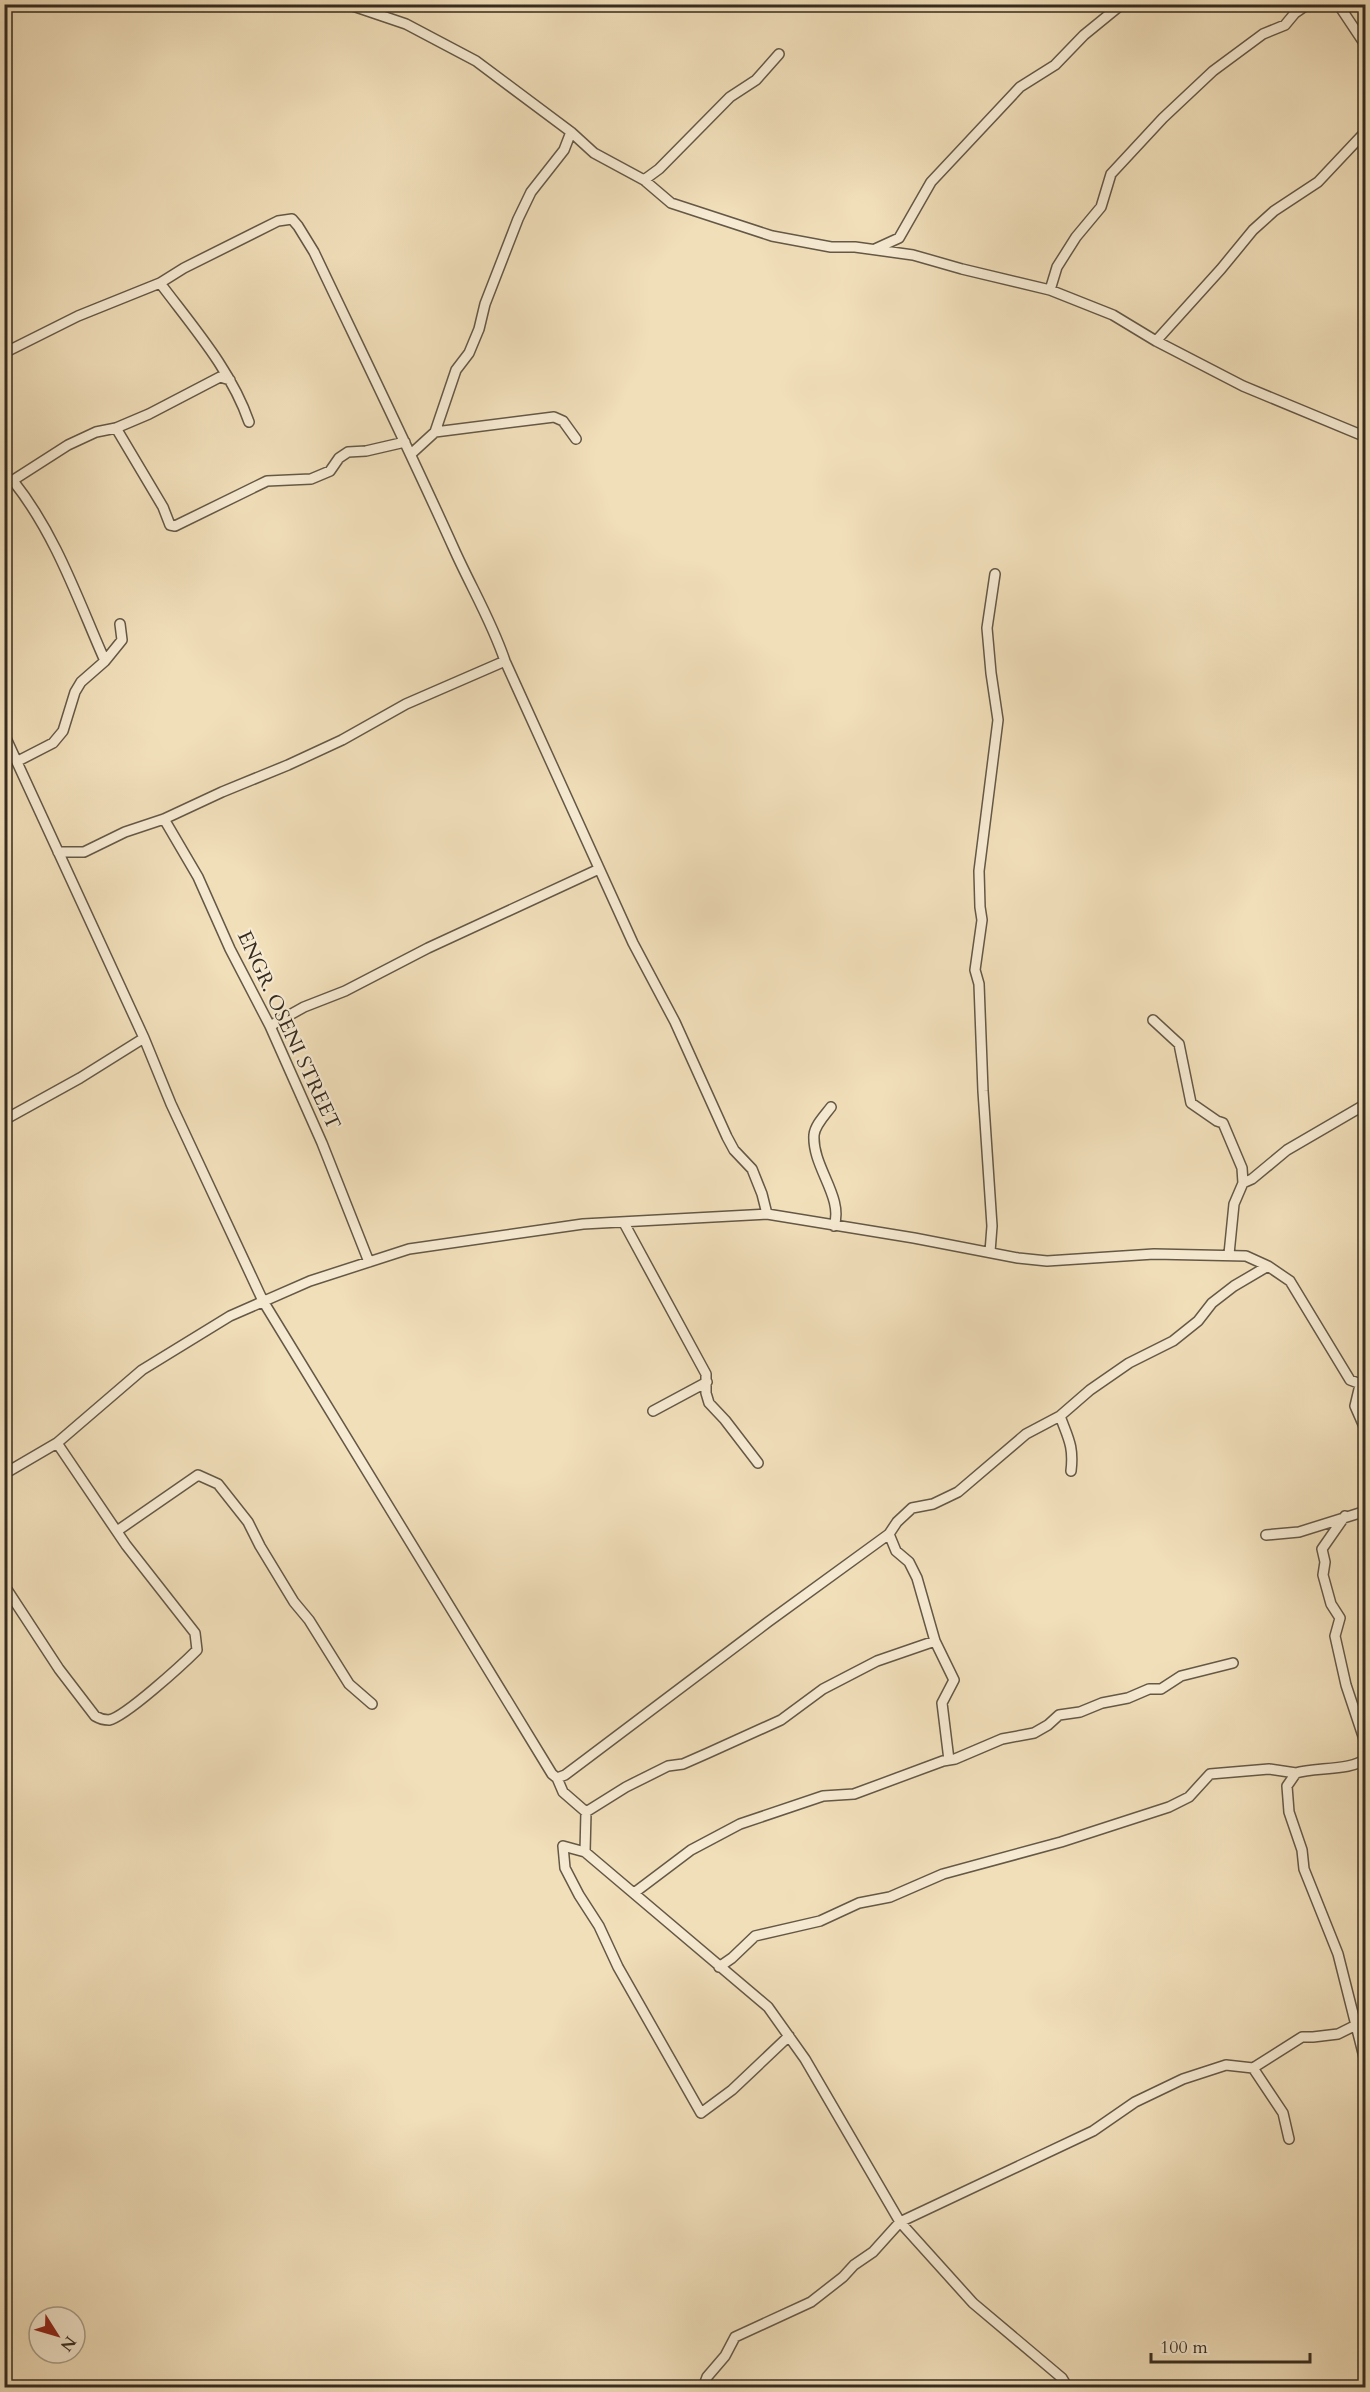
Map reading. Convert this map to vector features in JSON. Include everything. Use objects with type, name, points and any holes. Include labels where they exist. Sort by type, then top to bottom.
[{"type":"street","points":[[347,4],[406,24],[476,61],[571,132],[594,153],[644,180],[671,203],[747,229],[822,246],[875,249],[913,255],[1050,290],[1113,315],[1156,341],[1243,386],[1365,437]]},
{"type":"street","points":[[875,249],[899,238],[931,182],[1014,93],[1055,65],[1084,35],[1122,4]]},
{"type":"street","points":[[1050,290],[1057,267],[1076,237],[1101,207],[1111,174],[1163,118],[1213,71],[1263,34],[1285,25],[1295,13],[1308,4]]},
{"type":"street","points":[[1338,4],[1365,46]]},
{"type":"street","points":[[644,180],[659,169],[730,97],[756,80],[779,54]]},
{"type":"street","points":[[1156,341],[1253,230],[1274,211],[1318,182],[1365,131]]},
{"type":"street","points":[[411,454],[435,432],[456,370],[469,352],[479,329],[485,304],[518,219],[531,192],[564,150],[571,132]]},
{"type":"street","points":[[4,353],[78,316],[160,283],[184,268],[278,221],[292,219],[314,252],[411,454],[471,587],[493,627],[505,661],[586,834],[599,869],[622,913],[633,943],[675,1022],[730,1143],[752,1169],[767,1214]]},
{"type":"street","points":[[160,283],[230,380],[240,396],[249,422]]},
{"type":"street","points":[[4,486],[14,482],[68,445],[96,432],[116,428],[182,398],[220,377],[230,380]]},
{"type":"street","points":[[435,432],[554,417],[563,421],[576,439]]},
{"type":"street","points":[[116,428],[163,507],[170,525],[175,526],[267,481],[311,479],[330,471],[339,458],[348,452],[366,451],[405,442]]},
{"type":"street","points":[[14,482],[30,502],[74,586],[105,661]]},
{"type":"street","points":[[990,1252],[992,1226],[984,1102],[980,984],[975,970],[982,920],[979,871],[998,720],[987,628],[995,574]]},
{"type":"street","points":[[18,761],[53,743],[63,731],[75,692],[81,682],[105,661],[122,640],[120,624]]},
{"type":"street","points":[[58,852],[84,852],[125,832],[164,819],[297,761],[342,740],[406,704],[505,661]]},
{"type":"street","points":[[4,734],[144,1038],[171,1104],[263,1301],[552,1774],[557,1778],[563,1792],[586,1812]]},
{"type":"street","name":"ENGR. OSENI STREET","points":[[164,819],[198,877],[230,949],[270,1026],[322,1143],[369,1262]]},
{"type":"street","points":[[270,1026],[304,1007],[345,991],[428,948],[599,869]]},
{"type":"street","points":[[1154,1020],[1179,1044],[1191,1103],[1223,1123],[1242,1167],[1243,1184],[1234,1204],[1229,1254]]},
{"type":"street","points":[[4,1120],[80,1078],[144,1038]]},
{"type":"street","points":[[1243,1184],[1287,1150],[1365,1104]]},
{"type":"street","points":[[831,1107],[818,1124],[814,1135],[823,1175],[837,1206],[834,1226]]},
{"type":"street","points":[[4,1474],[57,1443],[142,1370],[230,1316],[310,1281],[409,1249],[458,1241],[583,1224],[767,1214],[1047,1261],[1144,1254],[1229,1254],[1246,1257],[1268,1266],[1290,1281],[1350,1380],[1363,1385],[1355,1406],[1365,1431]]},
{"type":"street","points":[[624,1223],[702,1365],[707,1382],[706,1393],[709,1403],[758,1463]]},
{"type":"street","points":[[557,1778],[579,1765],[889,1534],[897,1522],[912,1508],[933,1504],[958,1492],[1026,1434],[1060,1416],[1090,1390],[1129,1363],[1173,1341],[1198,1321],[1212,1303],[1234,1286],[1268,1266]]},
{"type":"street","points":[[653,1410],[707,1382]]},
{"type":"street","points":[[1060,1416],[1071,1439],[1074,1453],[1071,1471]]},
{"type":"street","points":[[4,1585],[59,1668],[95,1716],[101,1719],[111,1720],[122,1714],[172,1674],[197,1650],[195,1633],[117,1532],[57,1443]]},
{"type":"street","points":[[117,1532],[198,1475],[218,1484],[248,1522],[294,1602],[309,1620],[349,1684],[372,1704]]},
{"type":"street","points":[[1266,1535],[1299,1532],[1345,1516],[1365,1512]]},
{"type":"street","points":[[1345,1516],[1323,1549],[1325,1562],[1323,1575],[1331,1604],[1340,1618],[1335,1636],[1346,1685],[1365,1745]]},
{"type":"street","points":[[889,1534],[896,1551],[909,1562],[917,1578],[935,1641],[954,1680],[942,1703],[950,1760]]},
{"type":"street","points":[[586,1812],[626,1787],[668,1766],[683,1764],[782,1720],[823,1689],[877,1661],[935,1641]]},
{"type":"street","points":[[634,1893],[691,1850],[740,1824],[823,1796],[854,1794],[1002,1739],[1034,1733],[1059,1715],[1080,1712],[1102,1703],[1128,1698],[1149,1689],[1161,1689],[1181,1676],[1233,1663]]},
{"type":"street","points":[[719,1967],[755,1936],[820,1921],[859,1903],[890,1897],[943,1874],[1061,1842],[1169,1807],[1189,1797],[1210,1774],[1269,1769],[1296,1773],[1352,1766],[1365,1758]]},
{"type":"street","points":[[1284,1771],[1289,1812],[1302,1850],[1304,1869],[1338,1954],[1365,2064]]},
{"type":"street","points":[[1287,1786],[1296,1773]]},
{"type":"street","points":[[585,1852],[586,1812]]},
{"type":"street","points":[[789,2037],[732,2090],[700,2113],[565,1868],[563,1846],[585,1852],[768,2007],[805,2059],[900,2222],[973,2303],[1062,2378],[1068,2388]]},
{"type":"street","points":[[703,2388],[707,2377],[725,2356],[735,2337],[811,2302],[843,2277],[854,2265],[873,2252],[900,2222],[1093,2131],[1135,2102],[1183,2079],[1226,2065],[1253,2068],[1302,2037],[1338,2034],[1356,2025]]},
{"type":"street","points":[[1253,2068],[1283,2113],[1289,2139]]}]
